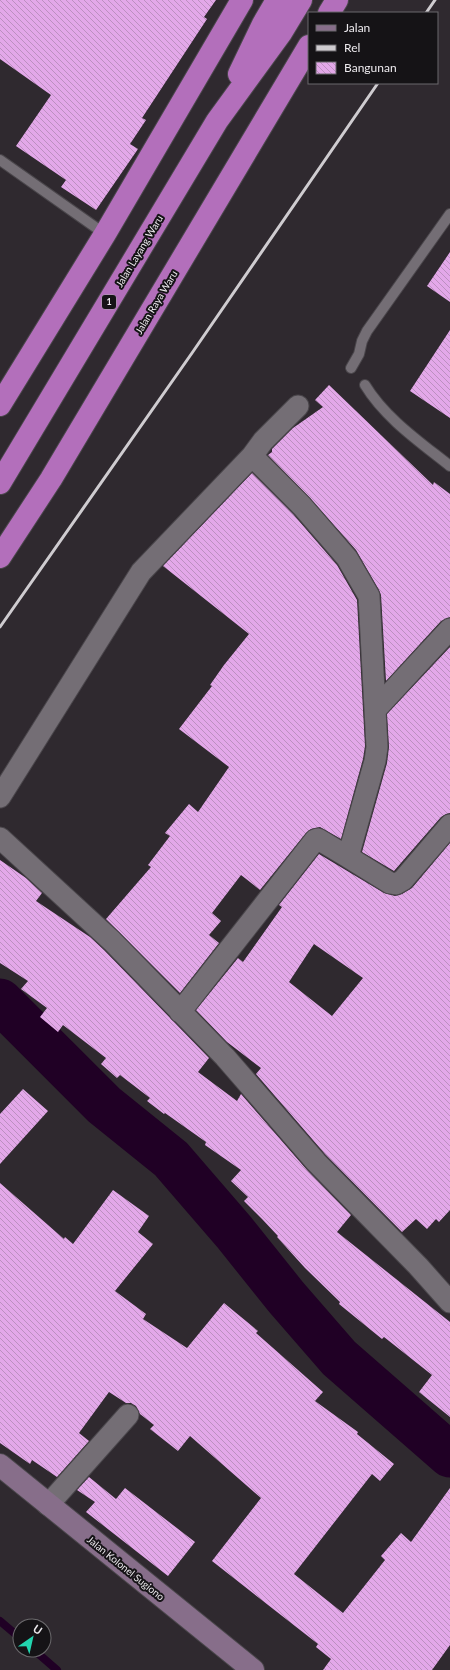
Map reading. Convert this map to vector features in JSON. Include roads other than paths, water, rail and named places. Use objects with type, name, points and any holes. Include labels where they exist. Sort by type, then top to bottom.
[{"type":"highway","points":[[0,405],[105,234],[242,0]]},
{"type":"highway","name":"Jalan Layang Waru","points":[[217,121],[276,0]]},
{"type":"highway","name":"Jalan Layang Waru","points":[[0,483],[217,121],[281,33],[301,0]]},
{"type":"highway","points":[[330,12],[337,0]]},
{"type":"highway","name":"Jalan Raya Waru","points":[[0,557],[50,479],[308,48]]},
{"type":"street","points":[[0,797],[141,572],[252,456],[263,441],[298,406]]},
{"type":"street","points":[[252,456],[302,506],[347,558],[369,596],[377,746],[376,761],[348,857]]},
{"type":"street","points":[[375,710],[450,629]]},
{"type":"street","points":[[180,1012],[315,840],[318,839],[390,883],[396,884],[403,880],[450,825]]},
{"type":"street","points":[[0,838],[112,941],[225,1057],[316,1162],[418,1266],[450,1302]]},
{"type":"street","points":[[48,1505],[128,1415]]},
{"type":"street","name":"Jalan Kolonel Sugiono","points":[[0,1465],[253,1670]]},
{"type":"lane","points":[[0,160],[105,234]]},
{"type":"lane","points":[[351,368],[359,354],[362,341],[367,331],[450,214]]},
{"type":"lane","points":[[365,385],[371,395],[404,429],[450,466]]},
{"type":"waterway","points":[[0,1001],[104,1105],[171,1159],[339,1358],[450,1455]]},
{"type":"waterway","points":[[0,1621],[12,1631]]},
{"type":"waterway","points":[[43,1658],[57,1670]]},
{"type":"railway","points":[[427,12],[435,0]]},
{"type":"railway","points":[[0,627],[192,353],[377,84]]}]
